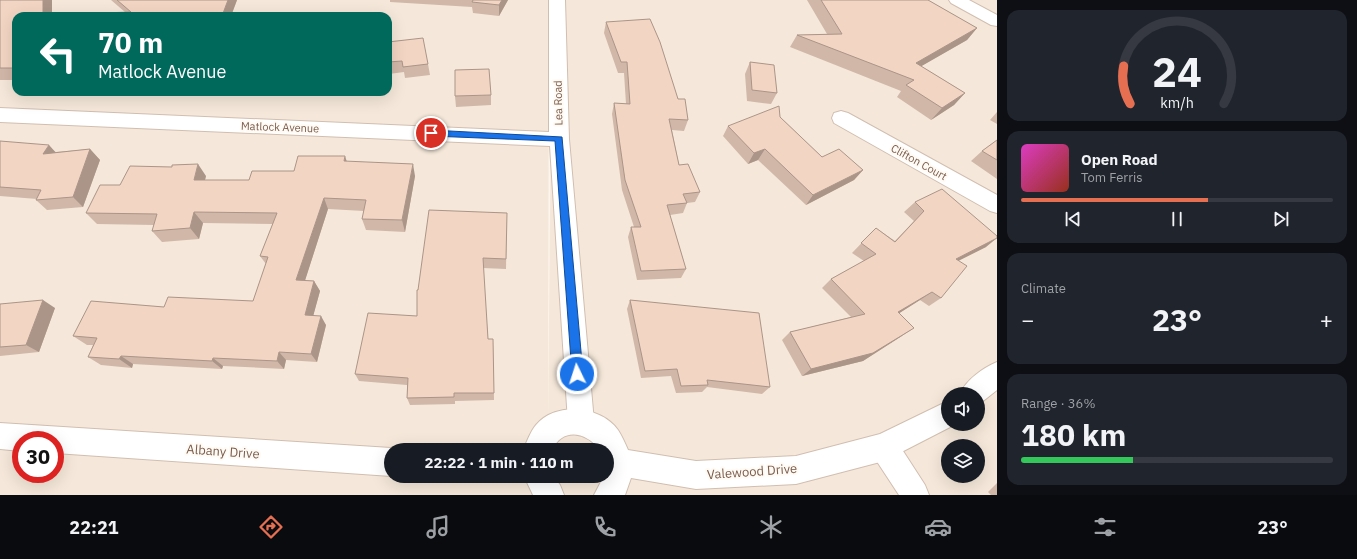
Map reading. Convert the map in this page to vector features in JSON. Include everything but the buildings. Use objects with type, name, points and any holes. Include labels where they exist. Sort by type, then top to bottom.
[{"type":"street","name":"Lea Road","points":[[557,0],[559,139],[581,422]]},
{"type":"street","points":[[957,0],[997,21]]},
{"type":"street","name":"Matlock Avenue","points":[[0,115],[559,139]]},
{"type":"street","name":"Clifton Court","points":[[841,118],[997,205]]},
{"type":"street","points":[[981,387],[997,374]]},
{"type":"street","name":"Valewood Drive","points":[[618,462],[696,475],[796,470],[884,448],[941,418]]},
{"type":"street","points":[[540,443],[548,431],[559,424],[573,421],[595,426],[606,436],[615,448],[618,462],[618,478],[612,491],[608,495]]},
{"type":"street","name":"Albany Drive","points":[[0,436],[12,437]]},
{"type":"street","name":"Albany Drive","points":[[64,441],[384,462]]},
{"type":"street","points":[[884,448],[915,495]]},
{"type":"street","points":[[542,483],[550,495]]},
{"type":"shaded area","points":[[0,0],[549,0],[548,425],[552,0],[997,0],[997,495],[0,495]]},
{"type":"route","points":[[431,133],[559,139],[577,374]]}]
